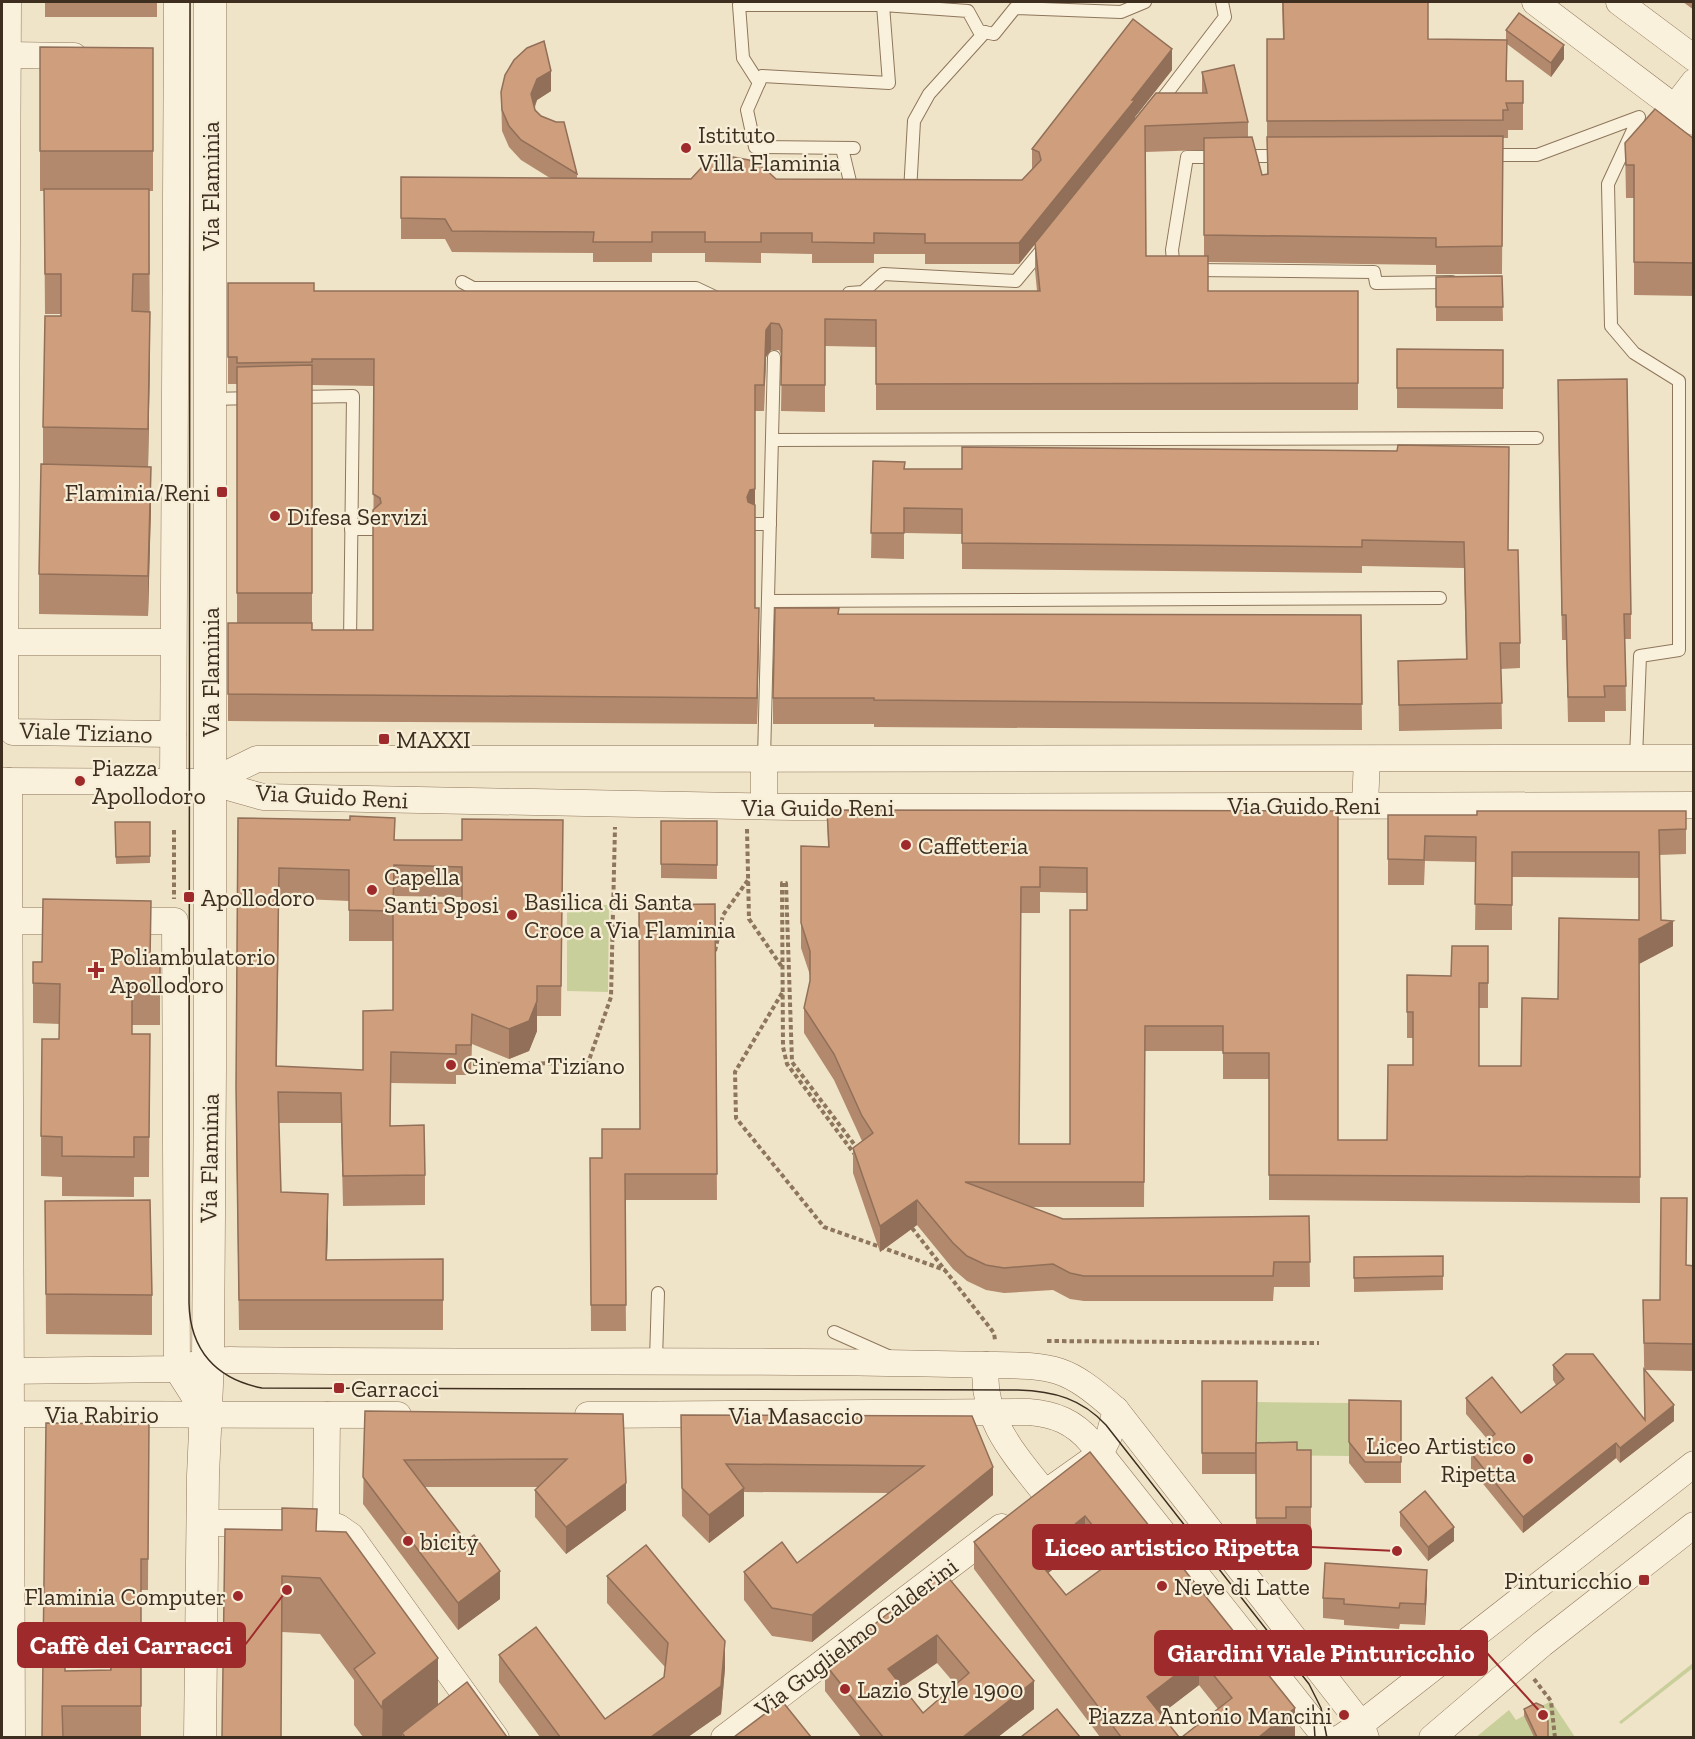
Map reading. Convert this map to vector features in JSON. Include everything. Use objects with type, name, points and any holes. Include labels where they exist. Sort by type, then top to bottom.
[{"type":"street","name":"Viale Tiziano","points":[[8,2],[5,722],[13,732],[172,734]]},
{"type":"street","name":"Via Flaminia","points":[[173,782],[165,57],[177,2]]},
{"type":"street","name":"Via Flaminia","points":[[200,1737],[205,1413],[208,1361],[210,782],[217,641],[210,399],[210,2]]},
{"type":"street","points":[[1535,2],[1684,115],[1694,82]]},
{"type":"street","points":[[1618,2],[1694,58]]},
{"type":"street","points":[[8,56],[95,56]]},
{"type":"street","points":[[6,642],[173,642]]},
{"type":"street","name":"Via Guido Reni","points":[[210,782],[257,759],[1694,758]]},
{"type":"street","points":[[755,807],[764,759]]},
{"type":"street","points":[[1365,805],[1367,759]]},
{"type":"street","points":[[12,1737],[5,1411],[9,921],[5,781],[210,782]]},
{"type":"street","name":"Via Guido Reni","points":[[210,782],[263,797],[616,805],[755,807],[1694,805]]},
{"type":"street","points":[[9,921],[175,921]]},
{"type":"street","name":"Via Flaminia","points":[[175,921],[177,1369]]},
{"type":"street","points":[[656,1360],[903,1362],[1043,1366],[1059,1370],[1087,1386],[1116,1410],[1364,1731]]},
{"type":"street","name":"Via Rabirio","points":[[5,1371],[177,1369],[208,1361],[656,1360]]},
{"type":"street","points":[[986,1365],[985,1390],[991,1413],[1004,1439],[1029,1505]]},
{"type":"street","points":[[177,1369],[205,1413],[418,1415]]},
{"type":"street","points":[[1100,1454],[1109,1436],[1116,1410]]},
{"type":"street","name":"Via Rabirio","points":[[5,1411],[205,1413]]},
{"type":"street","name":"Via Masaccio","points":[[569,1415],[1029,1412],[1062,1419],[1081,1430],[1319,1729]]},
{"type":"street","points":[[326,1523],[327,1415]]},
{"type":"street","name":"Via Guglielmo Calderini","points":[[724,1737],[1029,1505],[1100,1454]]},
{"type":"street","points":[[1340,1737],[1364,1731],[1694,1464]]},
{"type":"street","points":[[203,1523],[326,1523],[338,1527],[351,1536],[496,1737]]},
{"type":"street","points":[[1432,1737],[1521,1662],[1694,1526]]},
{"type":"lane","points":[[759,83],[743,58],[739,5],[883,5],[968,11],[979,31],[994,34],[1015,8],[1121,12],[1145,2]]},
{"type":"lane","points":[[1146,120],[1225,17],[1222,2]]},
{"type":"lane","points":[[864,191],[852,190],[848,148],[755,147],[747,110],[762,76],[889,83],[883,5]]},
{"type":"lane","points":[[910,192],[914,121],[929,94],[985,32]]},
{"type":"lane","points":[[1478,155],[1537,155],[1639,117],[1608,184],[1611,326],[1634,353],[1679,381],[1679,650],[1640,656],[1636,758]]},
{"type":"lane","points":[[1292,156],[1187,157],[1172,250],[1174,270],[1374,272],[1376,283],[1470,282]]},
{"type":"lane","points":[[840,293],[863,292],[883,274],[1016,281],[1052,237]]},
{"type":"lane","points":[[462,282],[472,288],[696,288],[714,297],[726,297]]},
{"type":"lane","points":[[764,759],[774,357]]},
{"type":"lane","points":[[287,397],[353,396],[350,642],[338,641]]},
{"type":"lane","points":[[210,399],[265,398]]},
{"type":"lane","points":[[772,440],[1537,438]]},
{"type":"lane","points":[[755,524],[770,524]]},
{"type":"lane","points":[[351,529],[373,529]]},
{"type":"lane","points":[[768,601],[1440,598]]},
{"type":"lane","points":[[656,1360],[658,1293]]},
{"type":"lane","points":[[834,1332],[903,1362]]},
{"type":"path","points":[[473,1064],[588,1063],[611,997],[616,805]]},
{"type":"path","points":[[755,807],[748,880],[749,919],[783,967]]},
{"type":"path","points":[[174,830],[175,921]]},
{"type":"path","points":[[716,951],[723,915],[748,880]]},
{"type":"path","points":[[859,1151],[792,1062],[786,884],[782,884],[783,1047],[787,1064],[796,1080],[862,1164]]},
{"type":"path","points":[[783,993],[735,1071],[736,1118],[824,1227],[945,1270]]},
{"type":"path","points":[[912,1228],[994,1334],[996,1348],[986,1365]]},
{"type":"path","points":[[995,1341],[1006,1341]]},
{"type":"path","points":[[1041,1341],[1319,1343]]},
{"type":"path","points":[[1521,1662],[1551,1701],[1556,1737]]},
{"type":"green space","points":[[567,904],[609,905],[608,992],[567,991]]},
{"type":"green space","points":[[1257,1402],[1349,1403],[1349,1456],[1256,1455]]},
{"type":"green space","points":[[1693,1663],[1693,1668],[1621,1724],[1619,1722]]},
{"type":"green space","points":[[1551,1701],[1575,1737],[1475,1738],[1509,1710],[1516,1720]]},
{"type":"building","points":[[1283,2],[1428,2],[1428,39],[1507,40],[1506,81],[1523,81],[1523,103],[1506,103],[1508,110],[1503,110],[1503,120],[1267,121],[1267,39],[1284,39]]},
{"type":"building","points":[[1519,13],[1564,45],[1551,63],[1506,30]]},
{"type":"building","points":[[1133,19],[1172,49],[1132,100],[1135,100],[1019,243],[925,243],[925,234],[874,233],[874,243],[812,242],[812,233],[761,233],[761,242],[705,242],[705,232],[652,232],[652,242],[593,242],[594,232],[452,231],[445,219],[401,218],[401,177],[691,179],[702,167],[717,160],[733,157],[749,160],[764,168],[776,179],[1022,180],[1041,160],[1039,152],[1032,149]]},
{"type":"building","points":[[544,41],[551,71],[537,79],[531,94],[535,110],[541,116],[556,122],[564,122],[577,174],[521,140],[509,126],[502,110],[501,92],[505,75],[514,60],[527,48]]},
{"type":"building","points":[[40,47],[153,48],[153,151],[40,151]]},
{"type":"building","points":[[1234,65],[1248,122],[1145,126],[1146,256],[1208,256],[1208,291],[1358,291],[1358,383],[876,384],[876,320],[825,319],[825,385],[781,385],[782,330],[779,324],[771,323],[766,330],[764,385],[755,385],[755,489],[750,490],[747,497],[748,502],[755,505],[755,608],[759,608],[757,698],[228,694],[228,623],[312,623],[312,630],[373,630],[373,510],[381,503],[380,498],[373,494],[374,359],[312,359],[312,362],[237,363],[237,357],[228,357],[228,283],[314,283],[314,291],[1040,291],[1035,243],[1156,93],[1207,93],[1202,72]]},
{"type":"building","points":[[1655,109],[1694,139],[1694,263],[1634,262],[1634,165],[1626,165],[1625,143]]},
{"type":"building","points":[[1503,136],[1502,246],[1436,247],[1436,238],[1204,235],[1204,138],[1252,137],[1262,175],[1268,174],[1267,137]]},
{"type":"building","points":[[44,189],[149,189],[149,274],[133,274],[132,311],[150,312],[148,429],[43,427],[45,316],[61,316],[61,274],[45,274]]},
{"type":"building","points":[[1502,276],[1503,307],[1436,307],[1436,277]]},
{"type":"building","points":[[1397,349],[1503,350],[1503,388],[1397,388]]},
{"type":"building","name":"Difesa Servizi","points":[[312,365],[312,593],[237,593],[237,367]]},
{"type":"building","points":[[1627,379],[1631,614],[1624,614],[1626,686],[1604,686],[1605,697],[1568,697],[1566,615],[1562,615],[1558,380]]},
{"type":"building","points":[[1398,445],[1509,447],[1508,550],[1518,550],[1520,643],[1500,643],[1502,703],[1399,705],[1398,661],[1467,659],[1464,542],[1362,540],[1362,547],[962,543],[962,509],[904,508],[904,533],[871,533],[873,461],[905,462],[904,469],[962,469],[962,447],[1397,451]]},
{"type":"building","points":[[41,464],[151,467],[148,576],[39,574]]},
{"type":"building","points":[[775,608],[839,608],[838,614],[1361,615],[1362,704],[773,698]]},
{"type":"building","points":[[827,810],[1338,811],[1338,1140],[1387,1140],[1388,1065],[1413,1065],[1413,1012],[1407,1012],[1407,975],[1451,976],[1452,946],[1488,946],[1488,983],[1479,983],[1479,1066],[1521,1066],[1522,998],[1558,999],[1559,918],[1639,920],[1639,852],[1512,852],[1512,905],[1475,904],[1476,837],[1425,836],[1424,860],[1388,859],[1388,815],[1477,815],[1477,811],[1686,811],[1686,829],[1659,830],[1661,920],[1673,921],[1639,939],[1640,1177],[1269,1175],[1269,1053],[1223,1053],[1223,1026],[1145,1026],[1144,1182],[965,1182],[1063,1219],[1309,1216],[1310,1262],[1274,1262],[1273,1276],[1084,1276],[1070,1273],[1053,1264],[1004,1268],[986,1265],[967,1256],[953,1243],[917,1200],[880,1226],[853,1148],[873,1133],[862,1116],[834,1054],[804,1008],[810,981],[810,951],[801,923],[801,846],[829,847]],"holes":[[[1040,867],[1087,868],[1087,910],[1070,910],[1070,1144],[1019,1144],[1021,887],[1040,887]]]},
{"type":"building","points":[[350,816],[395,818],[394,840],[462,840],[462,819],[563,820],[561,986],[537,986],[537,1001],[529,1021],[509,1029],[472,1014],[471,1045],[456,1045],[456,1054],[391,1052],[390,1126],[424,1125],[425,1175],[343,1176],[341,1093],[278,1092],[281,1192],[328,1194],[326,1260],[443,1259],[443,1300],[239,1300],[236,1087],[238,818],[350,820]],"holes":[[[394,865],[462,867],[462,903],[393,903]],[[279,868],[349,870],[349,910],[393,911],[393,1010],[363,1011],[363,1070],[276,1066]]]},
{"type":"building","points":[[661,821],[717,821],[717,865],[661,864]]},
{"type":"building","points":[[115,822],[150,822],[150,856],[116,857]]},
{"type":"building","points":[[43,899],[151,901],[150,960],[160,961],[160,985],[132,985],[132,1034],[150,1034],[149,1137],[134,1137],[134,1157],[62,1156],[62,1137],[41,1136],[42,1039],[59,1039],[60,984],[33,983],[33,962],[42,962]]},
{"type":"building","points":[[715,904],[717,1174],[625,1174],[626,1305],[591,1305],[590,1158],[602,1158],[602,1129],[640,1129],[639,905]]},
{"type":"building","points":[[1661,1198],[1687,1198],[1686,1265],[1694,1266],[1694,1344],[1644,1343],[1643,1300],[1660,1300]]},
{"type":"building","points":[[150,1200],[152,1295],[46,1294],[45,1201]]},
{"type":"building","points":[[1443,1256],[1443,1276],[1354,1278],[1354,1257]]},
{"type":"building","points":[[1566,1354],[1593,1354],[1645,1420],[1644,1369],[1674,1405],[1620,1448],[1616,1443],[1523,1517],[1471,1453],[1495,1434],[1466,1398],[1492,1377],[1521,1413],[1564,1379],[1553,1365]]},
{"type":"building","points":[[1202,1381],[1257,1381],[1256,1453],[1202,1453]]},
{"type":"building","points":[[1349,1400],[1401,1401],[1401,1462],[1365,1462],[1349,1442]]},
{"type":"building","points":[[365,1411],[623,1414],[626,1483],[566,1527],[535,1490],[567,1459],[404,1460],[466,1541],[474,1535],[500,1571],[458,1603],[363,1477]]},
{"type":"building","points":[[681,1415],[972,1416],[993,1467],[812,1615],[772,1608],[744,1572],[782,1542],[797,1563],[924,1466],[726,1464],[744,1488],[709,1515],[682,1488]]},
{"type":"building","points":[[46,1423],[149,1424],[148,1559],[141,1559],[141,1706],[62,1706],[63,1737],[42,1737]],"holes":[[[65,1626],[110,1626],[111,1670],[65,1671]]]},
{"type":"building","points":[[1297,1442],[1297,1450],[1311,1450],[1311,1507],[1286,1507],[1286,1518],[1256,1518],[1256,1443]]},
{"type":"building","points":[[1090,1452],[1295,1708],[1259,1737],[1182,1737],[1232,1698],[1199,1657],[1147,1697],[1179,1737],[1121,1737],[974,1542]],"holes":[[[1085,1516],[1118,1557],[1066,1595],[1035,1557]]]},
{"type":"building","points":[[1425,1491],[1454,1527],[1428,1547],[1400,1512]]},
{"type":"building","points":[[282,1508],[317,1509],[316,1531],[346,1532],[438,1658],[383,1701],[382,1708],[354,1669],[375,1653],[320,1578],[282,1576],[281,1737],[222,1737],[225,1529],[282,1530]]},
{"type":"building","points":[[646,1545],[725,1641],[721,1686],[651,1737],[560,1737],[499,1655],[536,1627],[605,1719],[664,1677],[668,1643],[607,1576]]},
{"type":"building","points":[[1325,1563],[1427,1570],[1425,1604],[1400,1603],[1399,1608],[1344,1604],[1344,1599],[1323,1598]]},
{"type":"building","points":[[942,1570],[1034,1681],[963,1737],[883,1737],[825,1664]],"holes":[[[937,1635],[969,1673],[923,1713],[888,1669]]]},
{"type":"building","points":[[467,1682],[507,1737],[405,1737],[402,1733]]},
{"type":"building","points":[[782,1701],[811,1737],[734,1737]]},
{"type":"building","points":[[1536,1703],[1543,1706],[1548,1721],[1548,1737],[1537,1737],[1524,1709]]},
{"type":"building","points":[[1057,1709],[1080,1737],[1021,1737]]},
{"type":"tram line","points":[[190,2],[189,1303],[194,1335],[200,1348],[219,1370],[231,1378],[262,1388],[1018,1390],[1044,1392],[1066,1398],[1087,1409],[1106,1425],[1309,1684],[1321,1708],[1327,1738]]},
{"type":"tram line","points":[[1313,1705],[1315,1738]]},
{"type":"place","name":"Istituto Villa Flaminia","points":[[686,148]]},
{"type":"place","name":"Flaminia/Reni","points":[[222,492]]},
{"type":"place","name":"Difesa Servizi","points":[[275,516]]},
{"type":"place","name":"MAXXI","points":[[384,739]]},
{"type":"place","name":"Piazza Apollodoro","points":[[80,781]]},
{"type":"place","name":"Caffetteria","points":[[906,845]]},
{"type":"place","name":"Capella Santi Sposi","points":[[372,890]]},
{"type":"place","name":"Apollodoro","points":[[189,897]]},
{"type":"place","name":"Basilica di Santa Croce a Via Flaminia","points":[[512,915]]},
{"type":"place","name":"Poliambulatorio Apollodoro","points":[[96,970]]},
{"type":"place","name":"Cinema Tiziano","points":[[451,1065]]},
{"type":"place","name":"Carracci","points":[[339,1388]]},
{"type":"place","name":"Liceo Artistico Ripetta","points":[[1528,1459]]},
{"type":"place","name":"bicity","points":[[408,1541]]},
{"type":"place","name":"Liceo artistico Ripetta","points":[[1397,1551]]},
{"type":"place","name":"Pinturicchio","points":[[1644,1580]]},
{"type":"place","name":"Neve di Latte","points":[[1162,1586]]},
{"type":"place","name":"Caffè dei Carracci","points":[[287,1590]]},
{"type":"place","name":"Flaminia Computer","points":[[238,1596]]},
{"type":"place","name":"Lazio Style 1900","points":[[845,1689]]},
{"type":"place","name":"Piazza Antonio Mancini","points":[[1344,1715]]},
{"type":"place","name":"Giardini Viale Pinturicchio","points":[[1543,1715]]}]
